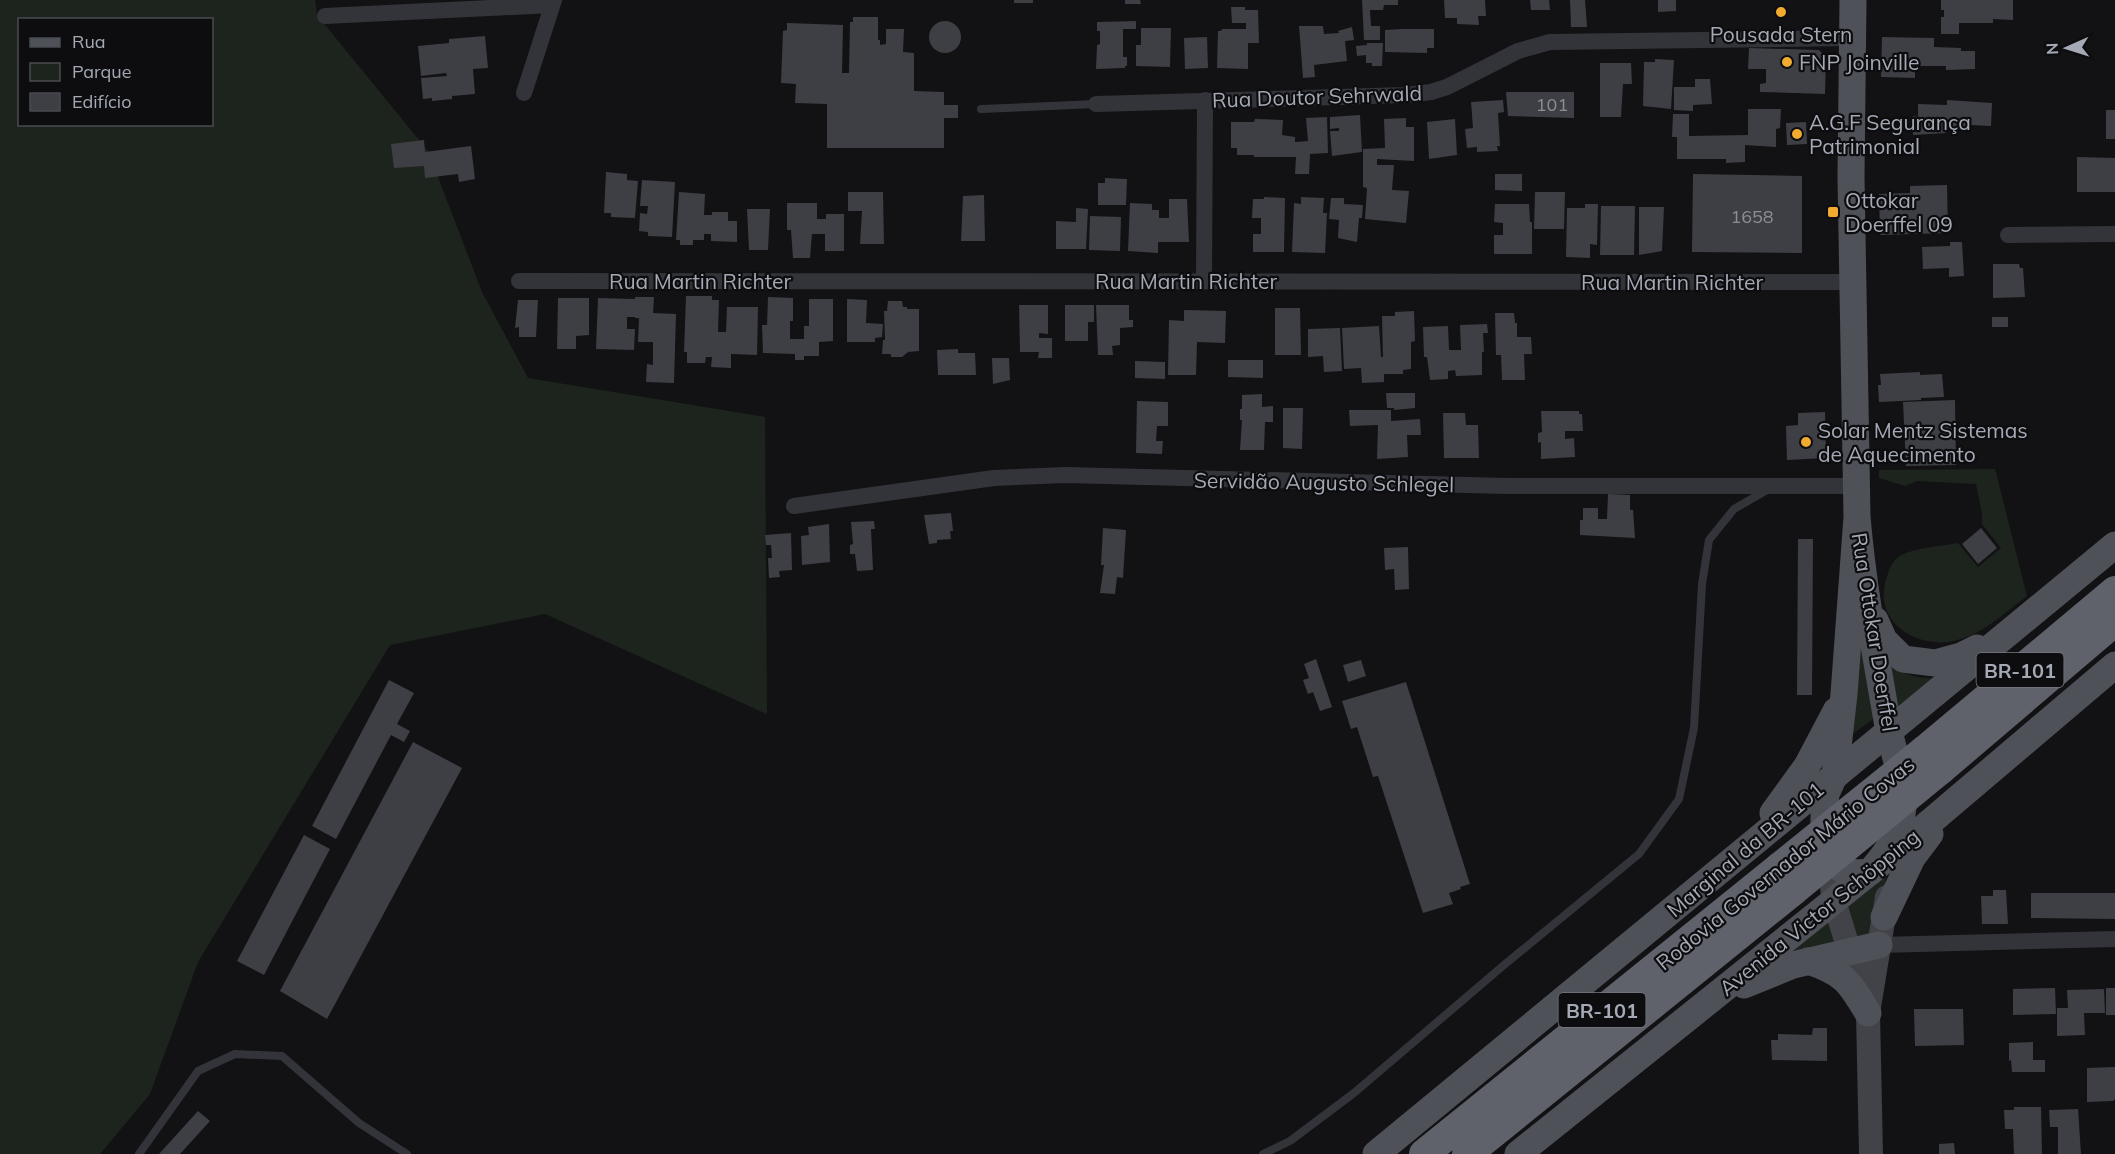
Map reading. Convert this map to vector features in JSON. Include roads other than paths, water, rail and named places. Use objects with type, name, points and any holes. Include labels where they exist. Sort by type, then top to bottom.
[{"type":"highway","name":"Rodovia Governador Mário Covas","points":[[1933,760],[2115,591]]},
{"type":"highway","name":"Rodovia Governador Mário Covas","points":[[1424,1154],[1787,878],[1933,760],[2115,621]]},
{"type":"highway","name":"Rodovia Governador Mário Covas","points":[[1467,1154],[1787,878]]},
{"type":"main road","name":"Rua Ottokar Doerffel","points":[[1853,0],[1851,38],[1857,517],[1861,565],[1900,783]]},
{"type":"main road","name":"Rua Ottokar Doerffel","points":[[1835,774],[1844,694],[1857,517]]},
{"type":"main road","name":"Marginal da BR-101","points":[[1376,1154],[2115,545]]},
{"type":"main road","points":[[1868,603],[1884,640],[1904,659],[1935,663],[1961,656],[1987,643],[2050,598]]},
{"type":"main road","name":"Avenida Victor Schöpping","points":[[1518,1154],[1896,851],[2115,665]]},
{"type":"main road","points":[[1751,844],[1807,766],[1844,694]]},
{"type":"main road","points":[[1869,1013],[1834,901],[1824,814],[1826,794],[1835,774],[1865,761],[1885,768],[1900,783],[1903,805],[1869,1013],[1871,1154]]},
{"type":"main road","points":[[1884,917],[1912,858],[1956,800]]},
{"type":"main road","points":[[1827,852],[1841,869],[1856,873],[1870,872],[1885,856],[1901,823]]},
{"type":"main road","points":[[1686,1019],[1764,976],[1808,961],[1879,945]]},
{"type":"main road","points":[[1808,961],[1831,968],[1846,980],[1869,1013]]},
{"type":"street","points":[[325,16],[553,3],[524,93]]},
{"type":"street","name":"Rua Doutor Sehrwald","points":[[1096,104],[1406,95],[1431,92],[1466,79],[1518,51],[1550,42],[1851,38]]},
{"type":"street","points":[[1204,281],[1205,100]]},
{"type":"street","points":[[2008,235],[2115,234]]},
{"type":"street","name":"Rua Martin Richter","points":[[519,280],[1854,282]]},
{"type":"street","name":"Servidão Augusto Schlegel","points":[[794,506],[994,478],[1066,475],[1507,486],[1856,486]]},
{"type":"street","points":[[1879,945],[2115,939]]},
{"type":"lane","points":[[981,109],[1096,104]]},
{"type":"lane","points":[[1263,1154],[1290,1141],[1354,1093],[1639,854],[1679,799],[1694,728],[1702,584],[1709,540],[1734,508],[1772,486]]},
{"type":"lane","points":[[139,1154],[198,1071],[235,1054],[282,1056],[359,1123],[407,1154]]},
{"type":"place","name":"Pousada Stern","points":[[1781,12]]},
{"type":"place","name":"FNP Joinville","points":[[1787,62]]},
{"type":"place","name":"A.G.F Segurança Patrimonial","points":[[1797,134]]},
{"type":"place","name":"Ottokar Doerffel 09","points":[[1833,212]]},
{"type":"place","name":"Solar Mentz Sistemas de Aquecimento","points":[[1806,442]]}]
